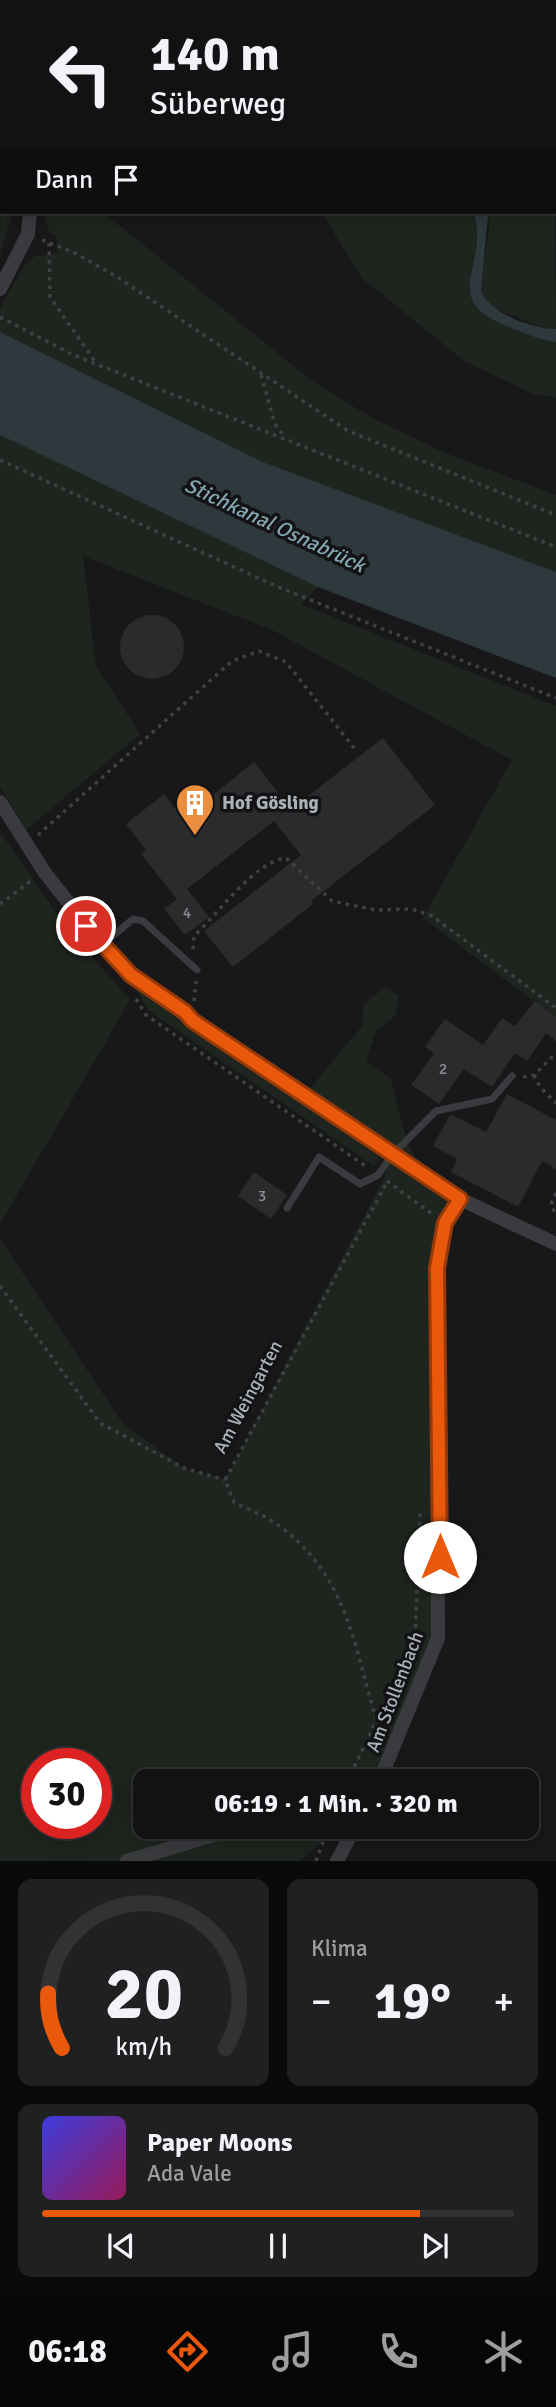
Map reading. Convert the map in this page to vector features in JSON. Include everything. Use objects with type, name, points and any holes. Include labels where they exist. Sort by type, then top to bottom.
[{"type":"street","points":[[2,286],[27,234],[30,214]]},
{"type":"street","points":[[0,802],[45,873],[102,946],[131,975],[185,1012],[193,1021],[460,1199],[556,1244]]},
{"type":"street","name":"Am Stollenbach","points":[[385,1769],[438,1639],[437,1268],[445,1223],[460,1199]]},
{"type":"street","points":[[127,1861],[200,1839]]},
{"type":"street","points":[[337,1861],[349,1839]]},
{"type":"lane","points":[[102,946],[133,919],[143,921],[197,970]]},
{"type":"lane","points":[[288,1208],[319,1157],[360,1184],[378,1175],[392,1155],[436,1111],[492,1099],[512,1076]]},
{"type":"path","points":[[27,234],[73,252],[117,277],[348,431],[556,515]]},
{"type":"path","points":[[49,243],[50,297],[97,364]]},
{"type":"path","points":[[0,317],[97,364],[286,438],[429,499],[556,547]]},
{"type":"path","points":[[261,373],[275,424],[286,438]]},
{"type":"path","points":[[0,460],[278,587],[556,698]]},
{"type":"path","points":[[26,845],[232,661],[259,652],[286,662],[354,748]]},
{"type":"path","points":[[193,1021],[197,970],[192,944],[194,936],[252,875],[273,859],[286,858],[332,901],[375,910],[412,909],[432,916],[556,1008]]},
{"type":"path","points":[[0,904],[45,873]]},
{"type":"path","points":[[512,1076],[534,1075],[556,1053]]},
{"type":"path","points":[[534,1075],[540,1087],[556,1103]]},
{"type":"path","name":"Am Weingarten","points":[[389,1761],[351,1624],[331,1581],[300,1545],[272,1521],[234,1502],[225,1480],[387,1181],[430,1212]]},
{"type":"path","points":[[556,1193],[551,1204],[556,1216]]},
{"type":"path","points":[[428,1224],[430,1212],[445,1223]]},
{"type":"path","points":[[0,1286],[100,1423],[184,1468],[225,1480]]},
{"type":"path","points":[[354,1769],[415,1640],[421,1501]]},
{"type":"path","points":[[316,1861],[325,1839]]},
{"type":"shaded area","points":[[0,214],[11,214],[0,255]]},
{"type":"shaded area","points":[[44,214],[105,214],[312,381],[369,416],[443,452],[556,495],[556,572],[263,462],[0,332],[0,308],[26,263],[35,256],[57,253],[57,237],[49,231]]},
{"type":"shaded area","points":[[322,214],[473,214],[477,231],[471,292],[475,305],[487,316],[509,327],[556,342],[556,397],[533,394],[464,361],[362,278]]},
{"type":"shaded area","points":[[487,214],[555,214],[556,329],[535,325],[499,311],[486,302],[481,284],[489,222]]},
{"type":"shaded area","points":[[0,435],[318,587],[301,604],[556,706],[556,1018],[423,918],[512,760],[272,630],[83,556],[96,666],[140,734],[26,830],[0,786]]},
{"type":"shaded area","points":[[0,832],[67,928],[130,1000],[0,1224]]},
{"type":"shaded area","points":[[386,987],[399,996],[395,1016],[376,1031],[366,1061],[391,1079],[406,1138],[423,1175],[460,1199],[440,1240],[438,1638],[384,1769],[133,1769],[133,1839],[326,1839],[299,1861],[0,1861],[0,1239],[123,1424],[184,1468],[225,1480],[383,1180],[392,1156],[303,1097],[362,1026],[364,1003]]},
{"type":"shaded area","points":[[135,988],[380,1157],[374,1166],[149,1011]]},
{"type":"water","points":[[473,214],[488,214],[481,290],[485,298],[492,306],[512,318],[556,329],[556,342],[509,327],[487,316],[475,305],[470,292],[470,279],[477,231]]},
{"type":"water","name":"Stichkanal Osnabrück","points":[[0,332],[263,462],[556,572],[556,678],[318,587],[0,435]]},
{"type":"building","points":[[146,615],[158,615],[175,624],[182,635],[182,659],[175,670],[158,679],[146,679],[134,674],[125,665],[120,653],[120,641],[125,629],[134,620]]},
{"type":"building","points":[[383,738],[435,805],[311,901],[313,904],[233,967],[204,931],[301,855],[274,821],[187,889],[209,917],[185,935],[164,909],[177,899],[141,854],[146,850],[126,824],[164,794],[183,819],[254,762],[291,809]]},
{"type":"building","points":[[535,1001],[556,1017],[556,1041],[546,1033],[527,1061],[515,1053],[492,1087],[464,1069],[439,1104],[411,1085],[434,1053],[425,1047],[445,1019],[483,1045],[502,1018],[515,1026]]},
{"type":"building","points":[[507,1094],[556,1120],[556,1169],[542,1161],[518,1207],[451,1172],[457,1159],[433,1146],[450,1114],[486,1132]]},
{"type":"building","points":[[254,1172],[287,1195],[271,1219],[238,1196]]},
{"type":"place","name":"Hof Gösling","points":[[195,837]]},
{"type":"route","points":[[86,926],[131,975],[185,1012],[193,1021],[303,1097],[460,1199],[445,1223],[437,1268],[440,1557]]}]
